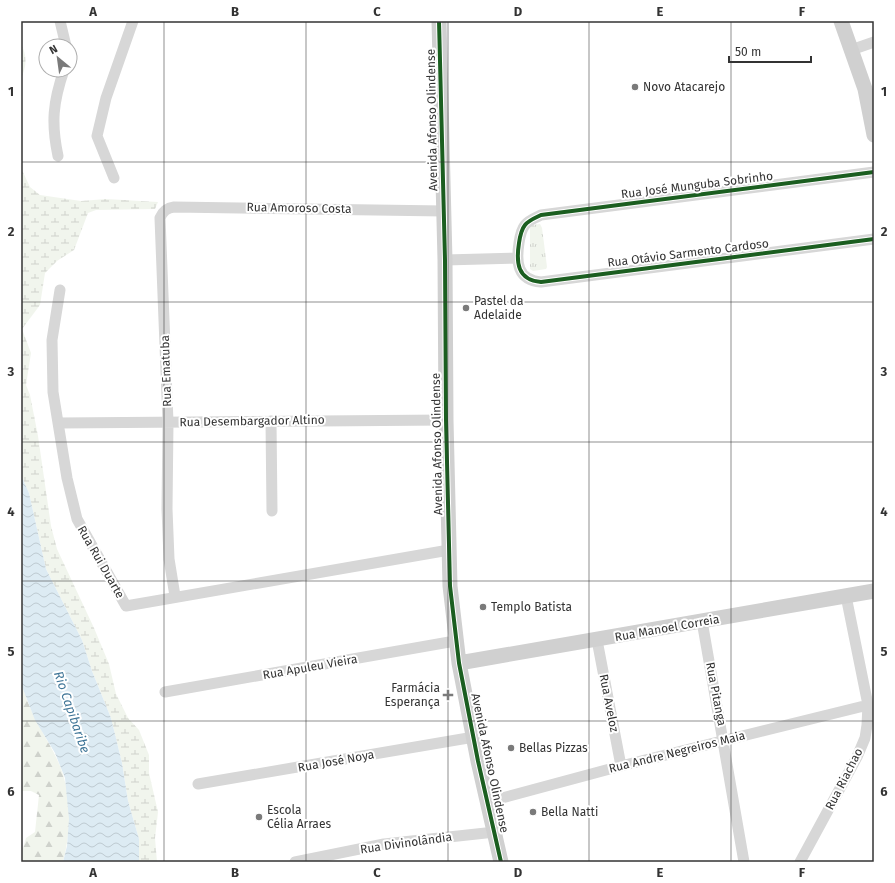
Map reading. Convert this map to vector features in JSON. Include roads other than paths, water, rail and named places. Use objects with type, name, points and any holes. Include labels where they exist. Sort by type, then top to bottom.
[{"type":"main road","name":"Avenida Afonso Olindense","points":[[439,21],[445,260],[446,420],[449,550],[455,641],[487,802],[501,862]]},
{"type":"main road","points":[[841,21],[850,50],[871,105],[874,136]]},
{"type":"main road","name":"Rua Manoel Correia","points":[[459,663],[874,591]]},
{"type":"street","points":[[60,21],[64,38]]},
{"type":"street","points":[[114,178],[97,136],[106,98],[133,21]]},
{"type":"street","points":[[850,50],[874,42]]},
{"type":"street","points":[[58,156],[53,132],[55,102],[62,78]]},
{"type":"street","name":"Rua José Munguba Sobrinho","points":[[517,258],[521,231],[525,224],[541,215],[874,172]]},
{"type":"street","name":"Rua Amoroso Costa","points":[[160,218],[165,211],[174,207],[444,210]]},
{"type":"street","name":"Rua Ematuba","points":[[160,218],[168,422],[167,509],[169,560],[175,596]]},
{"type":"street","name":"Rua Otávio Sarmento Cardoso","points":[[517,258],[524,276],[532,281],[541,282],[874,239]]},
{"type":"street","points":[[445,260],[517,258]]},
{"type":"street","name":"Rua Rui Duarte","points":[[60,290],[52,340],[53,392],[67,478],[77,519],[126,606],[175,596],[449,550]]},
{"type":"street","name":"Rua Desembargador Altino","points":[[58,423],[446,420]]},
{"type":"street","points":[[271,421],[272,511]]},
{"type":"street","name":"Rua Riachao","points":[[800,862],[857,757],[865,738],[868,704],[846,596]]},
{"type":"street","name":"Rua Pitanga","points":[[702,622],[724,740],[744,862]]},
{"type":"street","name":"Rua Aveloz","points":[[597,640],[621,766]]},
{"type":"street","name":"Rua Apuleu Vieira","points":[[165,692],[455,641]]},
{"type":"street","name":"Rua Andre Negreiros Maia","points":[[487,802],[621,766],[868,704]]},
{"type":"street","name":"Rua José Noya","points":[[198,784],[474,737]]},
{"type":"street","name":"Rua Divinolândia","points":[[295,862],[384,844],[495,832]]},
{"type":"water","name":"Rio Capibaribe","points":[[21,475],[29,493],[46,569],[82,640],[92,671],[111,718],[122,763],[128,801],[139,839],[139,862],[63,862],[67,846],[69,819],[65,778],[55,753],[35,720],[21,684]]},
{"type":"place","name":"Novo Atacarejo","points":[[635,87]]},
{"type":"place","name":"Pastel da Adelaide","points":[[466,308]]},
{"type":"place","name":"Templo Batista","points":[[483,607]]},
{"type":"place","name":"Farmácia Esperança","points":[[448,695]]},
{"type":"place","name":"Bellas Pizzas","points":[[511,748]]},
{"type":"place","name":"Bella Natti","points":[[533,812]]},
{"type":"place","name":"Escola Célia Arraes","points":[[259,817]]}]
